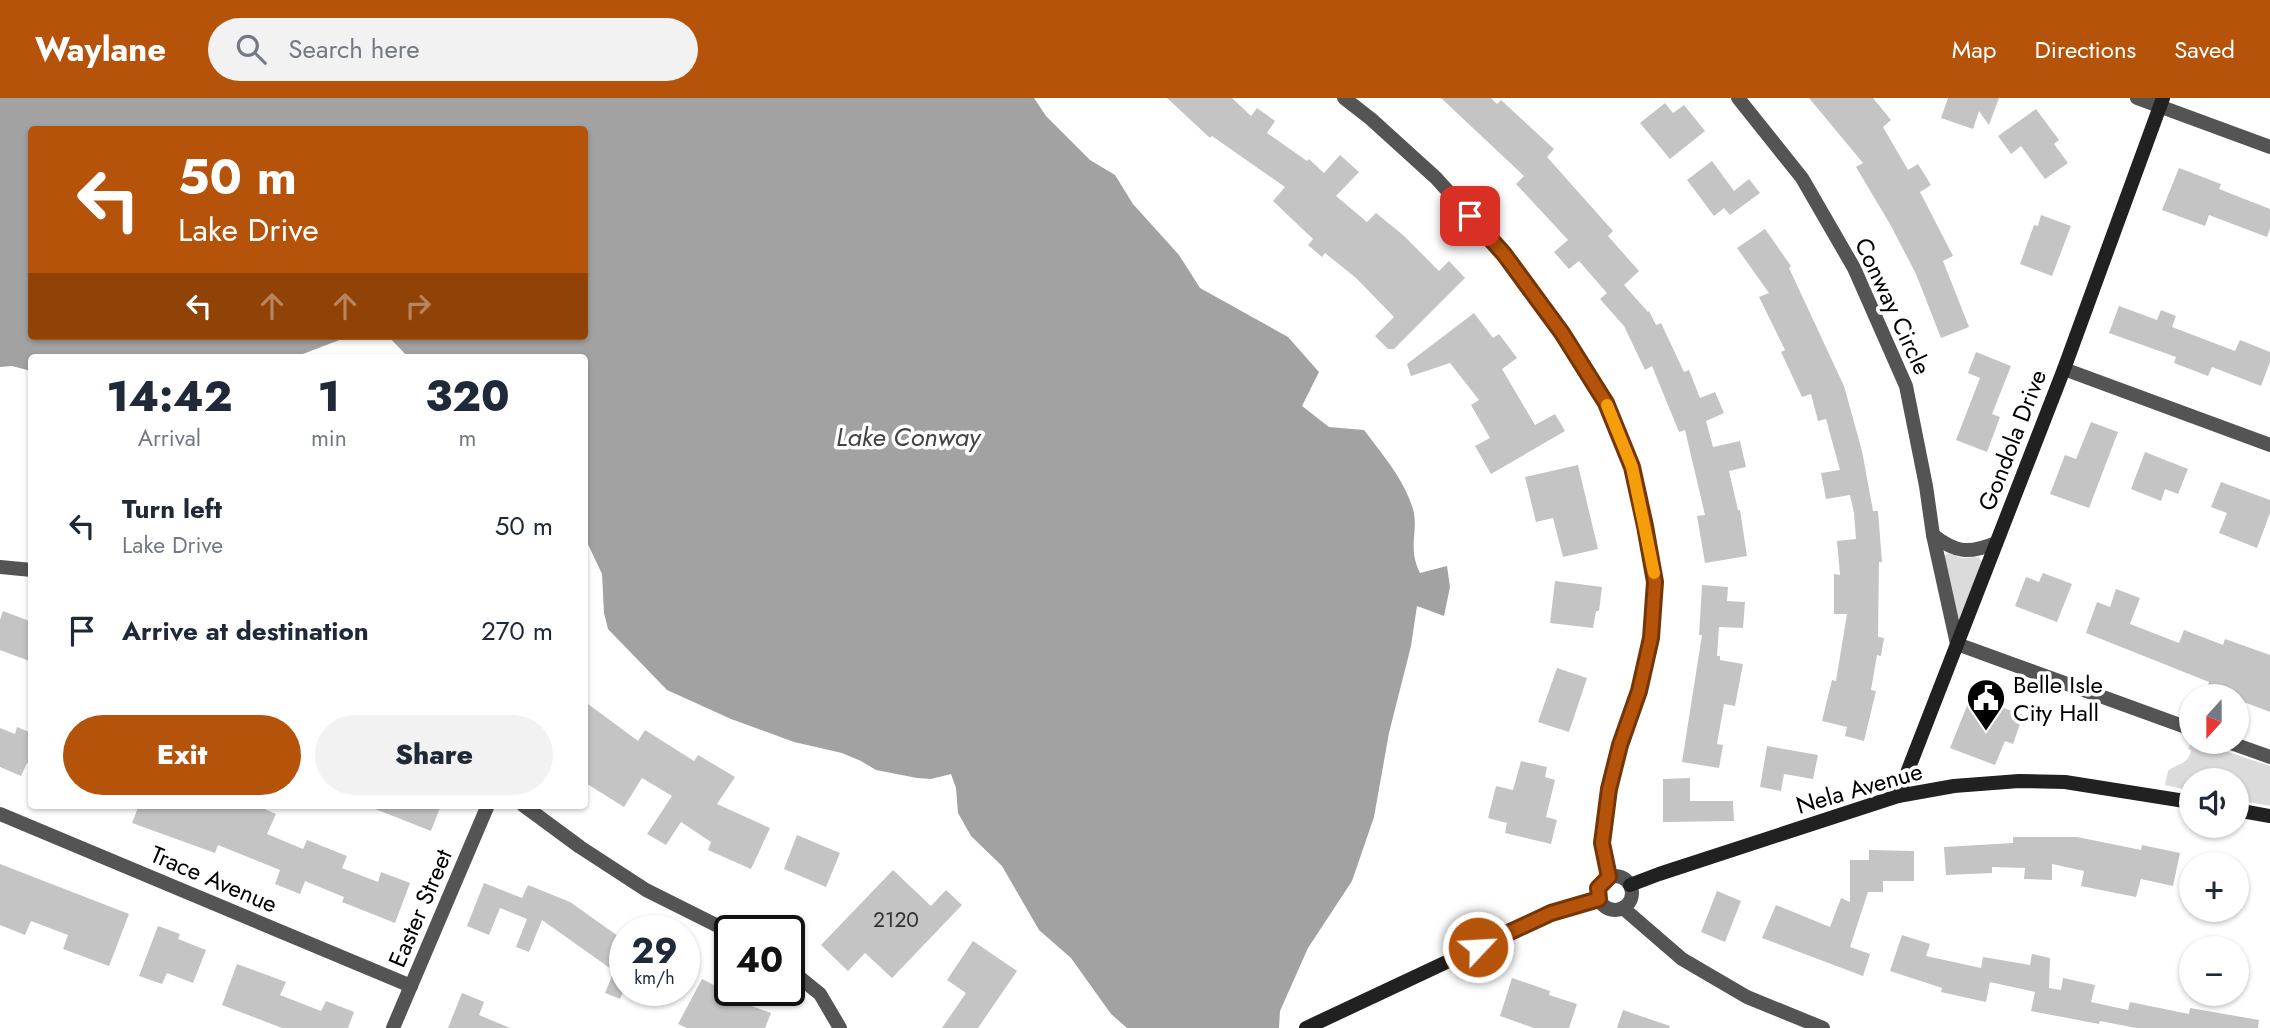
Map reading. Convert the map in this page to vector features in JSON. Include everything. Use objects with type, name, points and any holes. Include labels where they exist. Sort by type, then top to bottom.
[{"type":"street","points":[[1344,98],[1436,178],[1504,254],[1562,333],[1606,403],[1632,467],[1655,582],[1651,638],[1639,691],[1620,745],[1609,789],[1602,843],[1609,877]]},
{"type":"street","name":"Conway Circle","points":[[1738,98],[1802,178],[1854,268],[1906,386],[1933,535],[1957,644]]},
{"type":"street","points":[[2137,98],[2162,102],[2270,147]]},
{"type":"street","name":"Gondola Drive","points":[[1898,796],[2064,369],[2162,102]]},
{"type":"street","points":[[2064,369],[2270,445]]},
{"type":"street","points":[[1933,535],[1947,546],[1963,551],[1996,543]]},
{"type":"street","points":[[0,567],[28,570]]},
{"type":"street","points":[[1957,644],[2179,725]]},
{"type":"street","points":[[2249,750],[2270,757]]},
{"type":"street","name":"Nela Avenue","points":[[1630,886],[1898,796],[1954,786],[2019,781],[2065,782],[2179,800]]},
{"type":"street","name":"Easter Street","points":[[393,1028],[486,809]]},
{"type":"street","points":[[529,809],[646,890],[714,924]]},
{"type":"street","points":[[2249,812],[2270,816]]},
{"type":"street","name":"Trace Avenue","points":[[0,814],[411,986]]},
{"type":"street","points":[[1620,876],[1630,886],[1631,900],[1623,908],[1612,909],[1602,904],[1599,899],[1598,888],[1609,877],[1620,876]]},
{"type":"street","points":[[1306,1028],[1551,913],[1599,899]]},
{"type":"street","points":[[1623,908],[1682,959],[1747,997],[1823,1028]]},
{"type":"street","points":[[805,982],[820,994],[840,1028]]},
{"type":"shaded area","points":[[1948,553],[1962,558],[1979,557],[1982,563],[1959,619],[1955,621],[1944,556]]},
{"type":"shaded area","points":[[2234,754],[2270,766],[2270,806],[2249,802],[2249,768],[2179,768],[2179,788],[2165,785],[2168,771],[2190,755]]},
{"type":"water","name":"Lake Conway","points":[[0,98],[1034,98],[1046,116],[1090,160],[1115,175],[1133,204],[1179,255],[1200,288],[1288,337],[1319,372],[1302,406],[1329,427],[1364,430],[1392,467],[1409,498],[1414,517],[1414,555],[1420,573],[1447,566],[1450,587],[1444,616],[1417,606],[1411,646],[1389,733],[1374,817],[1352,881],[1308,948],[1280,1011],[1279,1028],[1127,1028],[1111,1014],[1071,958],[1039,930],[1002,866],[971,836],[958,813],[956,788],[951,774],[931,779],[876,770],[842,753],[794,742],[731,719],[667,690],[608,629],[604,613],[602,574],[588,544],[588,354],[405,354],[392,340],[588,340],[588,126],[28,126],[28,340],[340,340],[303,354],[28,354],[28,370],[12,366],[0,367]]},
{"type":"building","points":[[1167,98],[1232,98],[1251,116],[1257,108],[1275,121],[1267,133],[1307,161],[1309,159],[1324,173],[1340,155],[1359,172],[1336,196],[1367,222],[1376,213],[1403,235],[1439,271],[1449,261],[1465,278],[1394,349],[1388,349],[1375,336],[1394,317],[1356,278],[1325,253],[1322,257],[1308,245],[1313,239],[1273,201],[1285,187],[1212,136],[1210,138]]},
{"type":"building","points":[[1441,98],[1491,98],[1497,104],[1501,100],[1554,149],[1547,157],[1613,231],[1608,236],[1639,271],[1624,285],[1649,311],[1656,325],[1661,323],[1684,372],[1689,370],[1700,398],[1715,392],[1724,413],[1706,421],[1713,447],[1740,441],[1746,467],[1729,471],[1740,510],[1747,556],[1705,563],[1697,516],[1705,515],[1685,430],[1679,432],[1652,366],[1645,370],[1624,326],[1600,299],[1607,293],[1579,261],[1569,269],[1554,252],[1568,240],[1516,184],[1524,176]]},
{"type":"building","points":[[1809,98],[1873,98],[1891,120],[1883,127],[1908,170],[1918,164],[1931,185],[1920,192],[1953,256],[1943,261],[1969,327],[1941,338],[1916,274],[1856,167],[1863,163]]},
{"type":"building","points":[[1948,98],[1999,98],[1989,125],[1979,111],[1973,129],[1941,118]]},
{"type":"building","points":[[1665,103],[1673,113],[1684,105],[1705,131],[1670,159],[1640,123]]},
{"type":"building","points":[[2036,109],[2059,140],[2054,144],[2068,163],[2045,179],[2021,146],[2011,154],[1998,136]]},
{"type":"building","points":[[1712,161],[1734,191],[1749,179],[1760,193],[1730,215],[1724,208],[1714,216],[1687,180]]},
{"type":"building","points":[[2179,168],[2221,184],[2219,189],[2270,209],[2267,237],[2209,215],[2205,226],[2162,210]]},
{"type":"building","points":[[2041,215],[2071,226],[2052,276],[2020,264],[2034,225],[2038,226]]},
{"type":"building","points":[[1765,229],[1791,266],[1789,268],[1844,386],[1862,451],[1873,511],[1878,511],[1882,562],[1879,562],[1878,637],[1884,638],[1881,656],[1877,655],[1871,690],[1876,691],[1864,741],[1845,736],[1847,727],[1822,721],[1832,680],[1836,681],[1847,614],[1834,614],[1834,574],[1840,575],[1837,541],[1856,539],[1854,513],[1850,495],[1826,499],[1821,473],[1840,470],[1826,419],[1818,421],[1811,394],[1802,397],[1781,352],[1785,350],[1759,297],[1769,293],[1737,248]]},
{"type":"building","points":[[2119,306],[2157,320],[2161,310],[2176,316],[2172,327],[2235,351],[2240,340],[2270,352],[2270,362],[2261,386],[2212,367],[2208,376],[2174,363],[2176,357],[2109,333]]},
{"type":"building","points":[[1474,313],[1493,338],[1499,334],[1517,358],[1502,369],[1535,425],[1555,414],[1565,431],[1491,474],[1475,446],[1490,438],[1471,405],[1479,400],[1450,363],[1411,376],[1407,364]]},
{"type":"building","points":[[1976,352],[2011,366],[1992,414],[2000,417],[1987,452],[1956,440],[1980,378],[1968,373]]},
{"type":"building","points":[[2091,422],[2118,432],[2089,508],[2050,494],[2065,455],[2076,459]]},
{"type":"building","points":[[2145,452],[2188,469],[2178,494],[2165,489],[2161,501],[2131,489]]},
{"type":"building","points":[[1578,465],[1598,549],[1563,557],[1553,518],[1536,522],[1525,477]]},
{"type":"building","points":[[2221,482],[2270,500],[2270,513],[2257,548],[2219,533],[2227,513],[2211,507]]},
{"type":"building","points":[[2043,573],[2072,584],[2057,622],[2015,606],[2026,577],[2039,582]]},
{"type":"building","points":[[1555,581],[1602,587],[1599,611],[1596,611],[1593,628],[1550,623]]},
{"type":"building","points":[[1702,585],[1728,587],[1727,601],[1745,602],[1743,628],[1719,627],[1717,656],[1720,656],[1720,660],[1743,664],[1735,706],[1724,704],[1717,744],[1723,745],[1719,768],[1682,762],[1702,635],[1699,635]]},
{"type":"building","points":[[2116,589],[2140,598],[2130,624],[2179,643],[2184,630],[2223,645],[2225,639],[2270,655],[2270,712],[2249,704],[2249,684],[2208,684],[2209,682],[2086,633],[2097,602],[2110,607]]},
{"type":"building","points":[[3,611],[28,620],[28,660],[0,650],[0,620]]},
{"type":"building","points":[[1557,668],[1587,678],[1569,732],[1538,722]]},
{"type":"building","name":"Belle Isle City Hall","points":[[1971,696],[2023,715],[2013,744],[2005,741],[1995,765],[1950,748]]},
{"type":"building","points":[[588,704],[638,741],[645,730],[694,761],[698,755],[735,777],[717,804],[770,828],[751,869],[708,850],[711,842],[681,822],[666,845],[647,834],[672,796],[642,778],[624,807],[588,784]]},
{"type":"building","points":[[17,727],[28,731],[28,763],[21,776],[0,767],[0,728],[15,734]]},
{"type":"building","points":[[1767,746],[1818,755],[1813,779],[1784,774],[1781,791],[1760,787]]},
{"type":"building","points":[[1521,761],[1547,767],[1545,777],[1555,780],[1546,817],[1557,820],[1551,844],[1505,833],[1507,823],[1488,818],[1496,786],[1513,790]]},
{"type":"building","points":[[1690,778],[1690,801],[1733,801],[1734,821],[1663,822],[1663,779]]},
{"type":"building","points":[[137,809],[264,809],[276,814],[267,834],[303,849],[307,840],[347,856],[342,868],[378,882],[381,872],[410,883],[395,923],[342,902],[344,897],[305,881],[300,894],[275,884],[280,870],[218,845],[215,853],[132,823]]},
{"type":"building","points":[[375,809],[439,809],[431,831]]},
{"type":"building","points":[[797,835],[840,853],[826,887],[784,869]]},
{"type":"building","points":[[2013,837],[2077,837],[2141,850],[2142,845],[2179,853],[2179,858],[2173,886],[2141,879],[2136,897],[2081,886],[2084,871],[2052,864],[2052,880],[2024,879],[2025,868],[1992,867],[1992,873],[1946,875],[1944,847],[2013,843]]},
{"type":"building","points":[[1869,850],[1914,851],[1914,881],[1883,881],[1883,892],[1868,892],[1850,947],[1870,954],[1863,976],[1762,938],[1776,905],[1830,927],[1841,898],[1850,902],[1850,860],[1869,860]]},
{"type":"building","points":[[0,864],[129,914],[109,966],[63,949],[68,935],[31,921],[25,935],[0,925]]},
{"type":"building","points":[[893,870],[931,906],[946,890],[962,905],[892,978],[865,953],[848,971],[821,945]]},
{"type":"building","points":[[484,883],[522,898],[528,885],[570,902],[609,930],[609,967],[542,920],[529,952],[516,947],[527,919],[500,908],[489,935],[467,926]]},
{"type":"building","points":[[1717,891],[1741,901],[1725,942],[1701,932]]},
{"type":"building","points":[[158,926],[180,934],[178,939],[206,950],[193,983],[167,973],[162,984],[139,976]]},
{"type":"building","points":[[1902,935],[1930,944],[1926,956],[1981,968],[1983,957],[2030,965],[2032,954],[2050,958],[2049,988],[2061,990],[2063,978],[2095,985],[2091,1002],[2128,1010],[2130,1002],[2189,1014],[2190,1008],[2259,1020],[2258,1028],[2136,1028],[2100,1021],[2099,1024],[2031,1011],[2035,992],[1990,982],[1986,1002],[1941,992],[1942,988],[1890,971]]},
{"type":"building","points":[[973,941],[1017,971],[978,1028],[942,1028],[966,993],[947,980]]},
{"type":"building","points":[[237,964],[286,982],[280,995],[321,1011],[326,1001],[354,1012],[348,1028],[282,1028],[222,1005]]},
{"type":"building","points":[[1512,978],[1577,1004],[1569,1028],[1534,1028],[1500,1016]]},
{"type":"building","points":[[702,979],[714,985],[714,1006],[752,1006],[771,1013],[765,1028],[687,1028],[678,1024],[688,1006],[700,1006]]},
{"type":"building","points":[[462,993],[484,1002],[479,1015],[510,1028],[448,1028]]},
{"type":"building","points":[[1623,1010],[1670,1026],[1617,1028]]},
{"type":"slow traffic","points":[[1607,405],[1632,467],[1654,573]]},
{"type":"place","name":"Belle Isle City Hall","points":[[1986,732]]},
{"type":"route","points":[[1470,216],[1504,254],[1562,333],[1606,403],[1632,467],[1655,582],[1651,638],[1639,691],[1620,745],[1609,789],[1602,843],[1609,877],[1600,883],[1599,899],[1551,913],[1478,947]]}]
